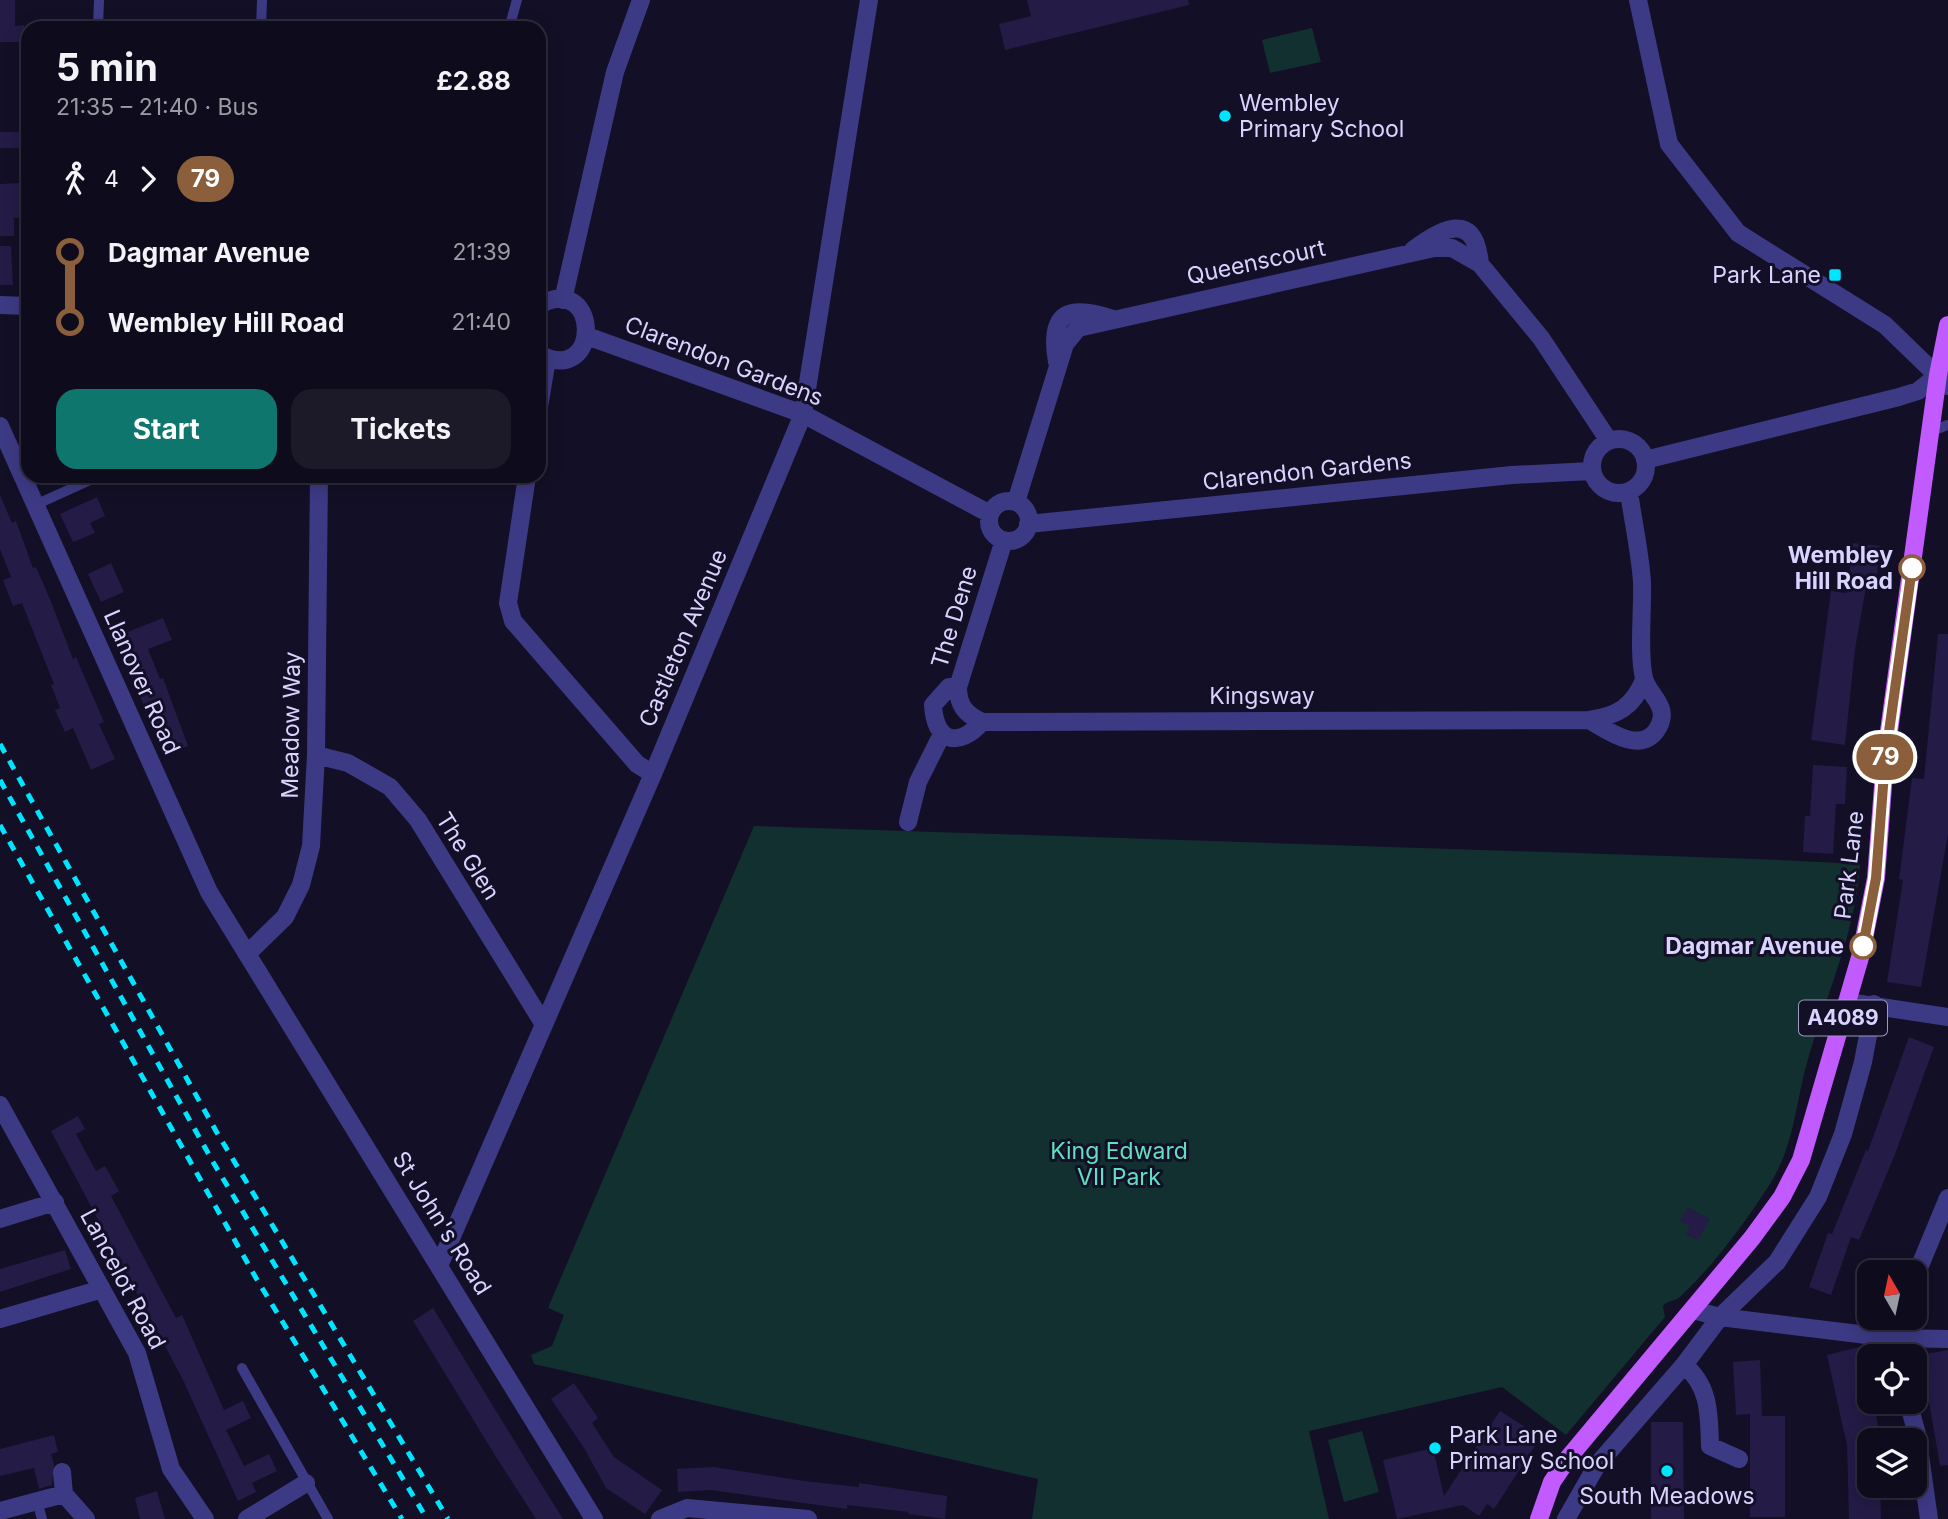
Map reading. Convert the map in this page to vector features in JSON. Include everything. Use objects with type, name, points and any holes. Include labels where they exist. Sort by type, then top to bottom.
[{"type":"main road","name":"A4089","points":[[1943,381],[1948,325]]},
{"type":"main road","name":"Park Lane","points":[[1539,1519],[1552,1482],[1569,1457],[1693,1310],[1782,1197],[1801,1160],[1848,1002],[1876,878],[1885,760],[1940,428],[1943,381]]},
{"type":"street","points":[[563,300],[615,72],[640,0]]},
{"type":"street","name":"Castleton Avenue","points":[[439,1266],[653,774],[803,414],[869,0]]},
{"type":"street","points":[[1637,0],[1668,144],[1738,233],[1885,325],[1943,381],[1899,397],[1645,460]]},
{"type":"street","name":"Queenscourt","points":[[1016,502],[1058,370],[1071,334],[1078,328],[1409,253],[1444,228],[1460,227],[1472,236],[1479,250],[1480,264],[1541,338],[1609,440]]},
{"type":"street","points":[[546,301],[563,300],[581,311],[586,320],[587,337],[575,354],[566,359],[546,356]]},
{"type":"street","points":[[0,305],[21,306]]},
{"type":"street","name":"Clarendon Gardens","points":[[587,337],[803,414],[990,514]]},
{"type":"street","name":"Llanover Road","points":[[0,426],[21,473]]},
{"type":"street","points":[[1609,440],[1628,440],[1642,451],[1645,460],[1643,478],[1629,492],[1620,494],[1601,487],[1591,471],[1595,452],[1609,440]]},
{"type":"street","name":"Clarendon Gardens","points":[[1028,524],[1512,475],[1591,471]]},
{"type":"street","name":"Llanover Road","points":[[25,483],[209,892],[247,954]]},
{"type":"street","name":"Meadow Way","points":[[247,954],[285,917],[301,885],[311,846],[316,755],[319,483]]},
{"type":"street","points":[[526,483],[508,603],[513,621],[637,764],[653,774]]},
{"type":"street","name":"Kingsway","points":[[1589,720],[1631,741],[1644,740],[1655,732],[1661,721],[1660,706],[1644,680],[1642,580],[1629,492]]},
{"type":"street","points":[[1016,502],[1026,511],[1028,524],[1020,537],[1004,540],[992,532],[990,514],[999,504],[1016,502]]},
{"type":"street","name":"The Dene","points":[[942,734],[934,721],[933,705],[949,688],[958,687],[1004,540]]},
{"type":"street","name":"Kingsway","points":[[982,722],[1589,720],[1614,717],[1630,704],[1644,680]]},
{"type":"street","points":[[908,822],[918,782],[942,734],[954,738],[970,736],[982,722],[967,714],[958,699],[958,687]]},
{"type":"street","name":"The Glen","points":[[316,755],[348,762],[390,787],[418,820],[543,1023]]},
{"type":"street","name":"St John's Road","points":[[247,954],[594,1519]]},
{"type":"street","points":[[1848,1002],[1948,1017]]},
{"type":"street","points":[[1566,1519],[1597,1465],[1684,1365],[1720,1317],[1777,1262],[1818,1196],[1843,1134],[1863,1062],[1874,1004]]},
{"type":"street","name":"Lancelot Road","points":[[0,1105],[138,1353],[171,1469],[205,1519]]},
{"type":"street","points":[[1922,1260],[1948,1198]]},
{"type":"street","points":[[0,1219],[55,1202]]},
{"type":"street","points":[[0,1319],[102,1289]]},
{"type":"street","points":[[1693,1310],[1720,1317],[1891,1338],[1948,1339]]},
{"type":"street","points":[[1893,1344],[1891,1338],[1894,1330]]},
{"type":"street","points":[[1684,1365],[1697,1375],[1708,1402],[1710,1447],[1739,1459]]},
{"type":"street","points":[[1911,1414],[1917,1434],[1929,1519]]},
{"type":"street","points":[[62,1472],[64,1494],[86,1519]]},
{"type":"street","points":[[247,1519],[306,1483]]},
{"type":"street","points":[[0,1511],[64,1494]]},
{"type":"street","points":[[660,1519],[687,1508],[808,1519]]},
{"type":"lane","points":[[98,21],[99,0]]},
{"type":"lane","points":[[261,21],[262,0]]},
{"type":"lane","points":[[511,21],[517,0]]},
{"type":"lane","points":[[35,505],[84,483]]},
{"type":"lane","points":[[242,1368],[328,1519]]},
{"type":"lane","points":[[37,1501],[42,1519]]},
{"type":"green space","points":[[1312,28],[1321,62],[1270,73],[1262,40]]},
{"type":"green space","name":"King Edward VII Park","points":[[754,826],[1860,864],[1853,915],[1814,1038],[1789,1140],[1778,1170],[1728,1243],[1681,1296],[1663,1306],[1665,1317],[1566,1435],[1502,1387],[1309,1431],[1329,1519],[1032,1519],[1038,1479],[534,1364],[531,1355],[552,1346],[564,1315],[548,1308]]},
{"type":"green space","points":[[1362,1431],[1379,1492],[1344,1502],[1328,1440]]},
{"type":"building","points":[[0,0],[15,0],[15,26],[21,25],[21,42],[0,42]]},
{"type":"building","points":[[1027,0],[1188,0],[1189,5],[1005,50],[999,24],[1031,16]]},
{"type":"building","points":[[0,132],[21,132],[21,148],[0,148]]},
{"type":"building","points":[[20,183],[20,218],[14,218],[14,236],[0,236],[0,184]]},
{"type":"building","points":[[0,246],[11,246],[13,285],[0,285]]},
{"type":"building","points":[[0,495],[12,523],[16,521],[33,568],[36,567],[73,659],[76,657],[104,722],[99,724],[115,759],[91,770],[73,728],[65,732],[55,710],[60,708],[51,685],[54,684],[22,603],[13,606],[3,580],[11,577],[0,549]]},
{"type":"building","points":[[97,497],[105,516],[90,523],[95,533],[73,542],[60,514]]},
{"type":"building","points":[[1853,543],[1880,546],[1877,577],[1868,576],[1855,649],[1845,745],[1811,740],[1831,591],[1847,593]]},
{"type":"building","points":[[111,563],[124,592],[101,602],[88,574]]},
{"type":"building","points":[[163,618],[172,640],[148,649],[160,679],[163,678],[188,746],[167,754],[149,707],[145,708],[115,637]]},
{"type":"building","points":[[1938,634],[1948,634],[1948,834],[1921,987],[1887,982],[1903,880],[1899,879],[1912,778],[1924,779]]},
{"type":"building","points":[[1813,765],[1847,767],[1845,804],[1836,804],[1833,854],[1803,852],[1805,816],[1810,816]]},
{"type":"building","points":[[1909,1037],[1934,1047],[1894,1157],[1859,1240],[1851,1237],[1831,1295],[1809,1287],[1828,1233],[1832,1234],[1866,1150],[1868,1151]]},
{"type":"building","points":[[78,1116],[85,1129],[76,1134],[96,1171],[105,1166],[119,1191],[111,1196],[176,1318],[182,1315],[224,1410],[243,1401],[251,1418],[226,1430],[244,1466],[269,1454],[277,1471],[252,1483],[256,1492],[238,1501],[183,1380],[51,1131]]},
{"type":"building","points":[[1688,1207],[1710,1219],[1698,1240],[1686,1234],[1690,1226],[1680,1221]]},
{"type":"building","points":[[65,1250],[71,1269],[0,1292],[0,1269]]},
{"type":"building","points":[[433,1308],[563,1519],[536,1519],[496,1457],[413,1321]]},
{"type":"building","points":[[1857,1348],[1857,1414],[1876,1414],[1878,1428],[1857,1428],[1857,1498],[1880,1498],[1881,1519],[1849,1519],[1847,1445],[1827,1355]]},
{"type":"building","points":[[1948,1350],[1948,1465],[1940,1466],[1927,1390],[1927,1354]]},
{"type":"building","points":[[1760,1360],[1762,1416],[1785,1416],[1785,1517],[1750,1517],[1750,1414],[1736,1415],[1733,1362]]},
{"type":"building","points":[[574,1383],[598,1418],[592,1423],[614,1457],[662,1490],[645,1514],[606,1488],[584,1448],[551,1399]]},
{"type":"building","points":[[1500,1411],[1541,1437],[1494,1509],[1487,1504],[1479,1516],[1463,1505],[1397,1519],[1383,1460],[1433,1448],[1444,1496]]},
{"type":"building","name":"South Meadows","points":[[1651,1422],[1683,1422],[1684,1519],[1651,1519]]},
{"type":"building","points":[[54,1435],[58,1452],[51,1454],[54,1464],[52,1485],[39,1489],[34,1468],[0,1476],[0,1449]]},
{"type":"building","points":[[713,1467],[804,1481],[859,1487],[859,1483],[947,1496],[945,1519],[908,1514],[909,1512],[847,1505],[847,1509],[711,1490],[678,1492],[677,1469]]},
{"type":"building","points":[[157,1491],[165,1519],[140,1519],[135,1498]]},
{"type":"railway","points":[[0,744],[216,1131],[448,1519]]},
{"type":"railway","points":[[0,780],[213,1162],[427,1519]]},
{"type":"railway","points":[[0,825],[256,1278],[402,1519]]},
{"type":"bus line","name":"79","points":[[1863,946],[1876,878],[1885,760],[1912,568]]},
{"type":"place","name":"Wembley Primary School","points":[[1225,116]]},
{"type":"place","name":"Park Lane","points":[[1835,275]]},
{"type":"place","name":"Wembley Hill Road","points":[[1912,568]]},
{"type":"place","name":"Dagmar Avenue","points":[[1863,946]]},
{"type":"place","name":"Park Lane Primary School","points":[[1435,1448]]},
{"type":"place","name":"South Meadows","points":[[1667,1471]]}]
